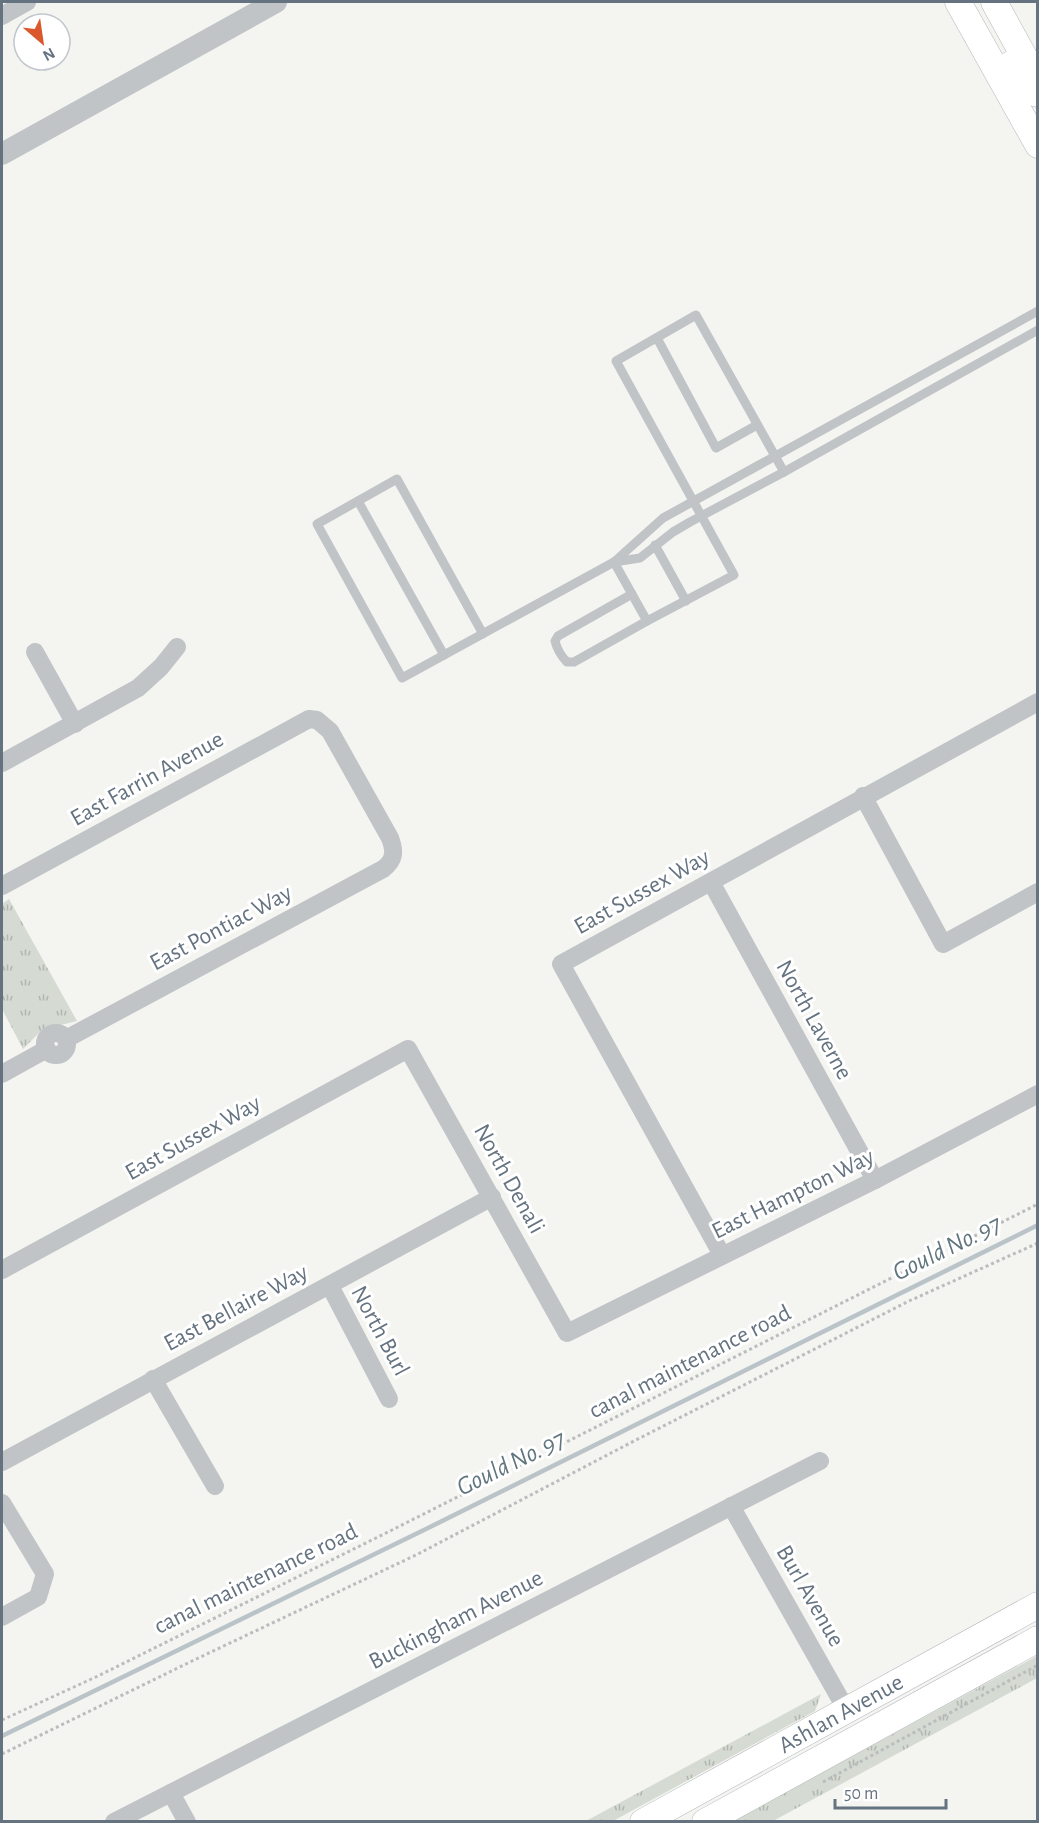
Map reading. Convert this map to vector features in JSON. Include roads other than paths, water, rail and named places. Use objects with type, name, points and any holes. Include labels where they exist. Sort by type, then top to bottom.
[{"type":"main road","points":[[958,2],[1034,138]]},
{"type":"main road","points":[[976,2],[1027,91],[1038,94]]},
{"type":"main road","points":[[994,2],[1038,80]]},
{"type":"main road","name":"Ashlan Avenue","points":[[643,1821],[848,1711],[1038,1605]]},
{"type":"main road","name":"Ashlan Avenue","points":[[705,1821],[1038,1639]]},
{"type":"main road","points":[[730,1807],[764,1777],[828,1737],[838,1727],[848,1711]]},
{"type":"street","points":[[2,16],[27,2]]},
{"type":"street","points":[[2,154],[276,2]]},
{"type":"street","points":[[1034,138],[1038,101]]},
{"type":"street","points":[[2,763],[138,688],[161,668],[177,647]]},
{"type":"street","points":[[35,652],[75,724]]},
{"type":"street","name":"East Sussex Way","points":[[722,1255],[561,964],[863,796],[1038,702]]},
{"type":"street","name":"East Pontiac Way","points":[[2,1074],[46,1049],[45,1042],[51,1034],[61,1034],[66,1039],[390,864],[394,855],[390,838],[330,731],[317,720]]},
{"type":"street","name":"East Farrin Avenue","points":[[2,886],[299,723],[317,720]]},
{"type":"street","points":[[863,796],[943,944],[1038,892]]},
{"type":"street","name":"North Laverne","points":[[711,882],[875,1180]]},
{"type":"street","name":"East Sussex Way","points":[[2,1270],[408,1049]]},
{"type":"street","name":"North Denali","points":[[408,1049],[567,1333]]},
{"type":"street","name":"East Hampton Way","points":[[567,1333],[875,1180],[1038,1094]]},
{"type":"street","name":"East Bellaire Way","points":[[2,1462],[153,1378],[330,1286],[492,1197]]},
{"type":"street","name":"North Burl","points":[[330,1286],[389,1399]]},
{"type":"street","points":[[153,1378],[215,1486]]},
{"type":"street","name":"Buckingham Avenue","points":[[114,1821],[820,1461]]},
{"type":"street","points":[[2,1503],[45,1574],[38,1597],[2,1617]]},
{"type":"street","name":"Burl Avenue","points":[[731,1506],[848,1711]]},
{"type":"street","points":[[171,1792],[187,1821]]},
{"type":"lane","points":[[483,634],[397,479],[317,524],[402,678],[483,634],[614,562],[663,518],[1038,311]]},
{"type":"lane","points":[[632,594],[558,636],[555,641],[556,646],[563,658],[567,662],[574,662],[734,575],[616,361],[696,315],[784,472]]},
{"type":"lane","points":[[614,562],[640,558],[673,532],[1038,330]]},
{"type":"lane","points":[[657,338],[716,448],[757,425]]},
{"type":"lane","points":[[908,381],[917,397]]},
{"type":"lane","points":[[358,501],[444,655]]},
{"type":"lane","points":[[655,546],[686,601]]},
{"type":"lane","points":[[614,562],[647,621]]},
{"type":"waterway","name":"Gould No. 97","points":[[2,1736],[426,1529],[1038,1225]]}]
